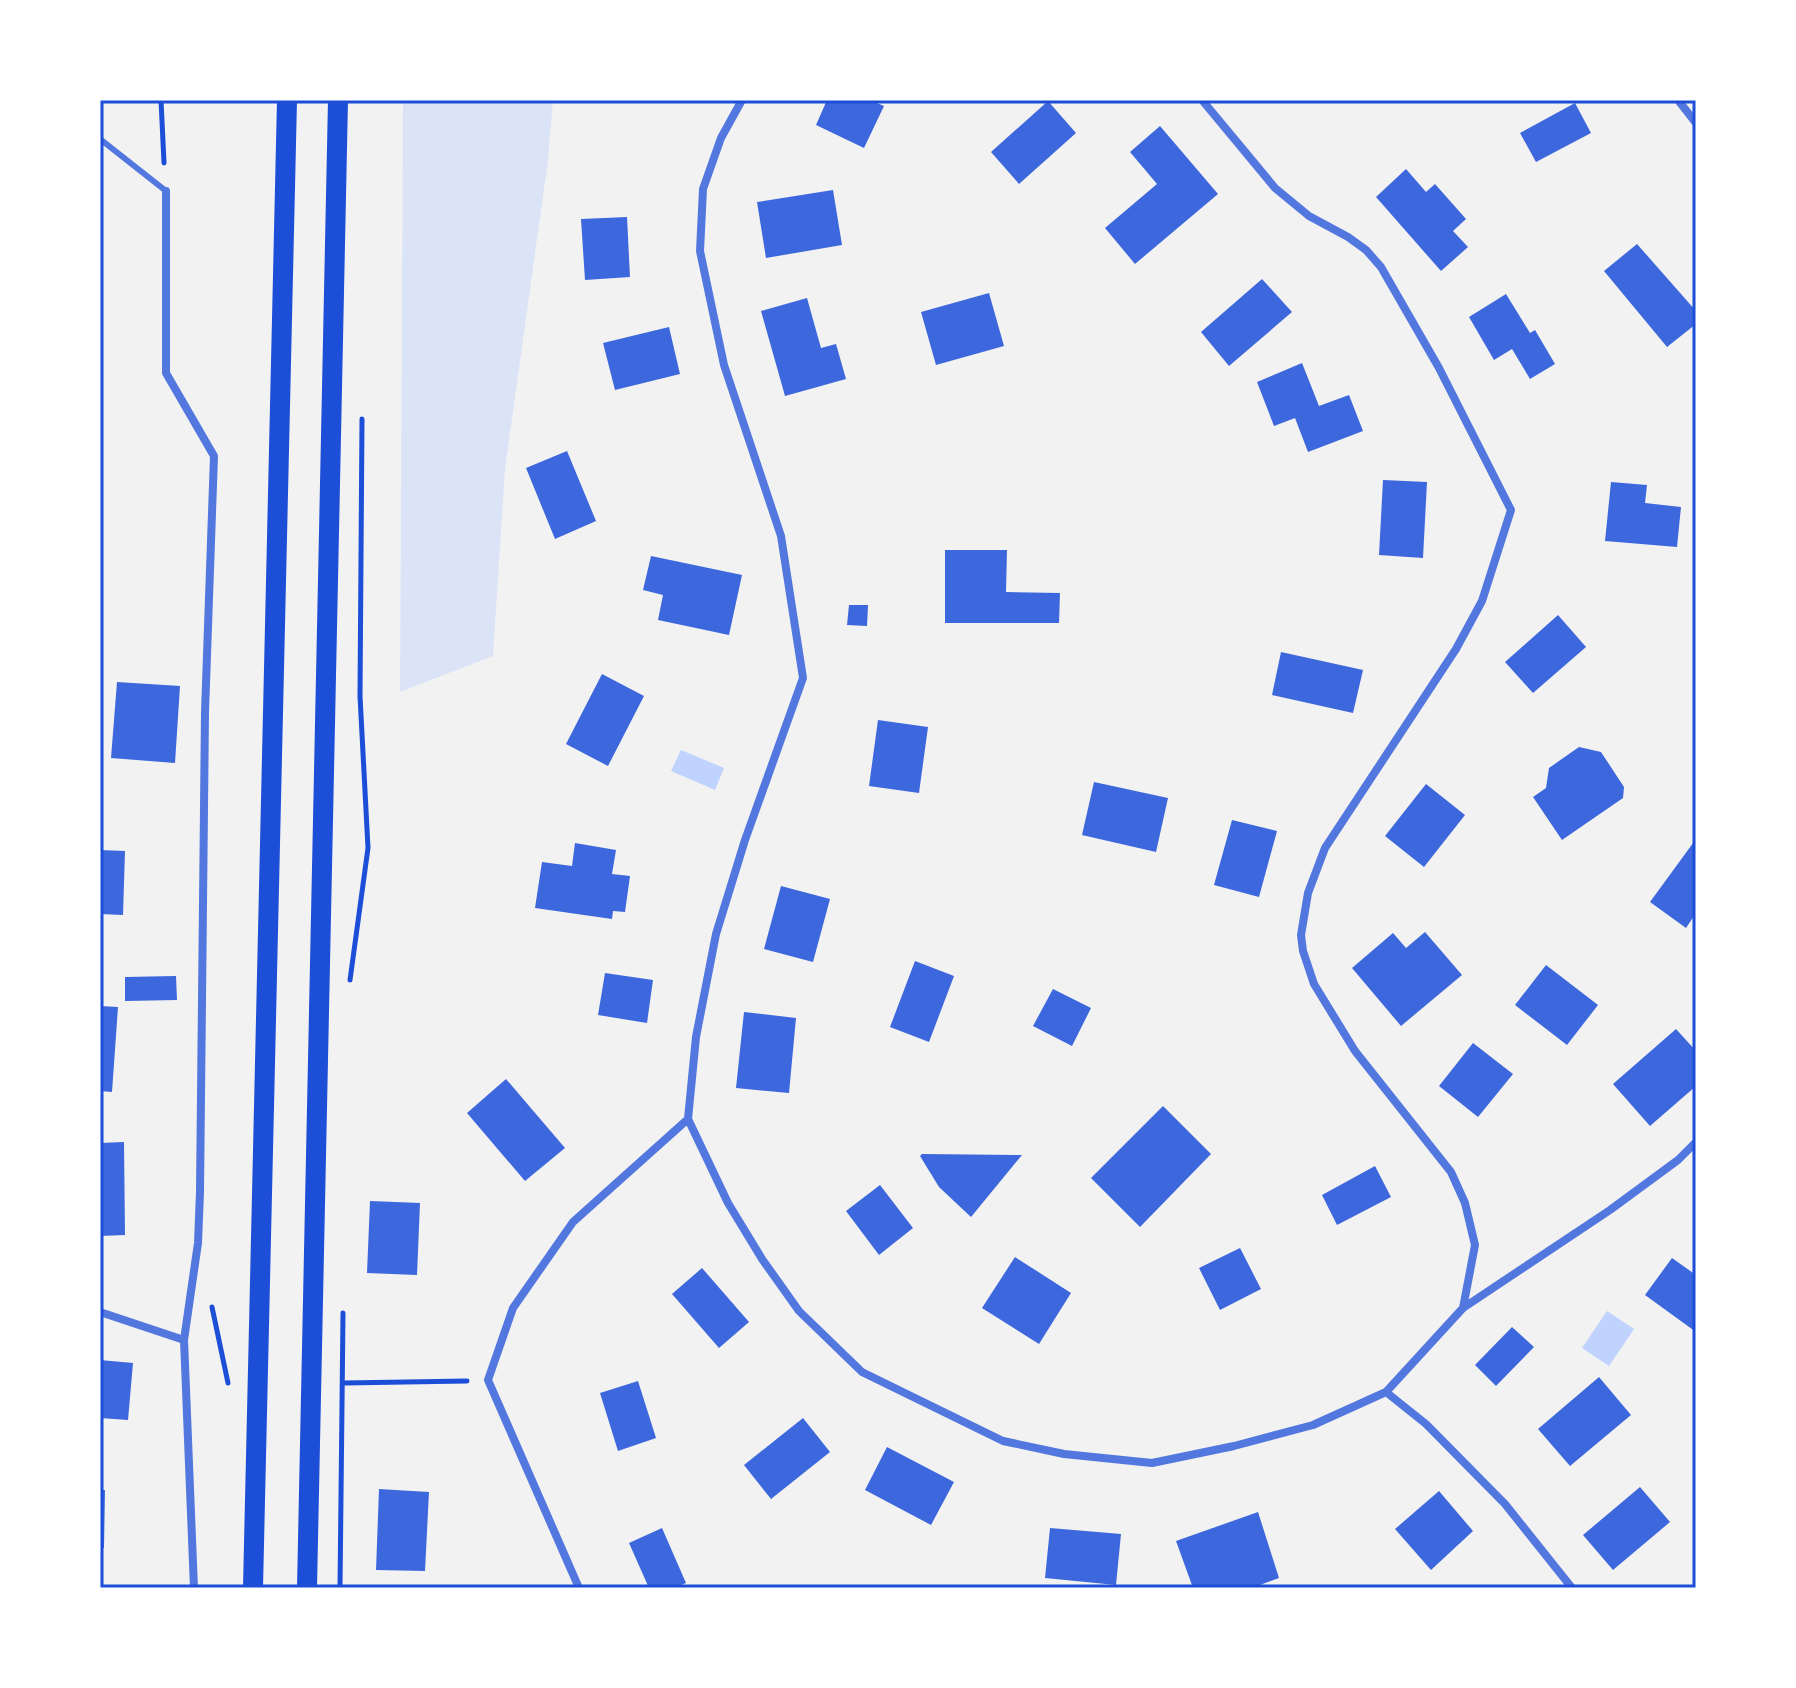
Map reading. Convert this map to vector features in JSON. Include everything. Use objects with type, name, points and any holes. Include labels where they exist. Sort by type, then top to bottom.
[{"type":"main road","points":[[253,1588],[287,100]]},
{"type":"main road","points":[[307,1588],[338,100]]},
{"type":"street","points":[[742,100],[721,138],[703,189],[700,251],[724,365],[781,536],[803,678],[745,840],[716,934],[696,1037],[688,1119],[728,1203],[799,1311],[862,1372],[1003,1441],[1064,1454],[1152,1463],[1313,1425],[1386,1392],[1463,1308],[1610,1210],[1678,1160],[1696,1142]]},
{"type":"street","points":[[1202,100],[1275,188],[1309,216],[1366,250],[1381,267],[1439,368],[1511,510],[1482,601],[1456,649],[1325,848],[1308,893],[1301,935],[1314,984],[1355,1051],[1451,1172],[1465,1203],[1475,1245],[1463,1308]]},
{"type":"street","points":[[1678,100],[1696,123]]},
{"type":"street","points":[[166,191],[166,373],[214,456],[205,712],[200,1205],[198,1243],[184,1340],[194,1588]]},
{"type":"street","points":[[579,1588],[488,1380],[513,1308],[573,1222],[688,1119]]},
{"type":"street","points":[[100,1312],[184,1340]]},
{"type":"street","points":[[1386,1392],[1426,1424],[1505,1504],[1572,1588]]},
{"type":"lane","points":[[100,139],[166,191]]},
{"type":"lane","points":[[100,151],[112,148]]},
{"type":"path","points":[[161,100],[166,191]]},
{"type":"path","points":[[348,989],[368,848],[360,696],[362,414]]},
{"type":"path","points":[[210,1302],[229,1389]]},
{"type":"path","points":[[340,1588],[343,1304]]},
{"type":"path","points":[[344,1383],[488,1380]]},
{"type":"shaded area","points":[[403,100],[553,100],[548,160],[505,469],[493,656],[400,692]]},
{"type":"water","points":[[681,750],[724,768],[715,790],[671,771]]},
{"type":"water","points":[[1607,1311],[1634,1329],[1609,1366],[1582,1348]]},
{"type":"building","points":[[827,100],[870,100],[884,106],[864,148],[816,125]]},
{"type":"building","points":[[1048,101],[1076,133],[1019,184],[991,152]]},
{"type":"building","points":[[1575,103],[1591,133],[1536,162],[1520,133]]},
{"type":"building","points":[[1160,126],[1218,194],[1135,264],[1105,228],[1157,184],[1130,152]]},
{"type":"building","points":[[1406,169],[1426,192],[1435,184],[1466,219],[1453,231],[1468,247],[1441,271],[1376,197]]},
{"type":"building","points":[[833,190],[842,245],[766,258],[757,202]]},
{"type":"building","points":[[627,217],[630,277],[585,280],[581,219]]},
{"type":"building","points":[[1637,244],[1696,311],[1696,324],[1667,347],[1604,271]]},
{"type":"building","points":[[1262,279],[1292,312],[1229,366],[1201,332]]},
{"type":"building","points":[[989,293],[1004,346],[936,365],[921,312]]},
{"type":"building","points":[[1506,294],[1530,333],[1535,330],[1555,364],[1530,379],[1512,349],[1494,360],[1469,317]]},
{"type":"building","points":[[807,298],[821,348],[836,344],[846,379],[785,396],[761,311]]},
{"type":"building","points":[[669,327],[680,374],[615,390],[603,343]]},
{"type":"building","points":[[1302,363],[1319,406],[1349,395],[1363,431],[1308,452],[1295,418],[1274,426],[1257,382]]},
{"type":"building","points":[[567,451],[596,521],[555,539],[526,468]]},
{"type":"building","points":[[1383,480],[1427,482],[1423,558],[1379,555]]},
{"type":"building","points":[[1611,482],[1647,485],[1645,503],[1681,507],[1677,547],[1605,541]]},
{"type":"building","points":[[945,550],[1007,550],[1006,592],[1060,593],[1059,623],[945,623]]},
{"type":"building","points":[[651,556],[742,575],[729,635],[658,620],[663,595],[643,590]]},
{"type":"building","points":[[849,605],[868,605],[867,626],[847,625]]},
{"type":"building","points":[[1558,615],[1586,647],[1533,693],[1505,662]]},
{"type":"building","points":[[1281,652],[1363,670],[1353,713],[1272,695]]},
{"type":"building","points":[[602,674],[644,696],[608,766],[566,744]]},
{"type":"building","points":[[117,682],[180,686],[175,763],[111,758]]},
{"type":"building","points":[[878,720],[928,727],[919,793],[869,786]]},
{"type":"building","points":[[1579,747],[1601,752],[1624,787],[1623,798],[1562,840],[1533,797],[1546,788],[1549,768]]},
{"type":"building","points":[[1094,782],[1168,798],[1156,852],[1082,835]]},
{"type":"building","points":[[1426,784],[1465,815],[1424,867],[1385,836]]},
{"type":"building","points":[[1232,820],[1277,831],[1259,897],[1214,885]]},
{"type":"building","points":[[1696,839],[1696,913],[1686,928],[1650,902]]},
{"type":"building","points":[[575,843],[616,850],[612,874],[630,876],[625,912],[613,911],[612,919],[535,908],[542,862],[572,866]]},
{"type":"building","points":[[100,850],[125,851],[123,915],[100,914]]},
{"type":"building","points":[[781,886],[830,899],[813,962],[764,949]]},
{"type":"building","points":[[1425,932],[1462,975],[1401,1026],[1352,968],[1393,933],[1406,948]]},
{"type":"building","points":[[915,961],[954,976],[929,1042],[890,1027]]},
{"type":"building","points":[[1546,965],[1598,1005],[1567,1045],[1515,1005]]},
{"type":"building","points":[[605,973],[653,980],[647,1023],[598,1015]]},
{"type":"building","points":[[176,976],[177,1000],[125,1001],[125,977]]},
{"type":"building","points":[[1053,989],[1091,1008],[1072,1046],[1033,1026]]},
{"type":"building","points":[[100,1006],[118,1007],[112,1092],[100,1091]]},
{"type":"building","points":[[744,1012],[796,1018],[789,1093],[736,1088]]},
{"type":"building","points":[[1676,1029],[1696,1051],[1696,1086],[1650,1126],[1613,1084]]},
{"type":"building","points":[[1473,1043],[1513,1074],[1478,1117],[1439,1086]]},
{"type":"building","points":[[506,1079],[565,1148],[525,1181],[467,1113]]},
{"type":"building","points":[[1163,1106],[1211,1154],[1140,1227],[1091,1178]]},
{"type":"building","points":[[124,1142],[125,1235],[100,1236],[100,1143]]},
{"type":"building","points":[[1022,1155],[971,1217],[939,1187],[920,1156]]},
{"type":"building","points":[[1375,1166],[1391,1197],[1337,1225],[1322,1195]]},
{"type":"building","points":[[880,1185],[913,1228],[879,1255],[846,1211]]},
{"type":"building","points":[[370,1201],[420,1203],[417,1275],[367,1273]]},
{"type":"building","points":[[1240,1248],[1261,1289],[1220,1310],[1199,1268]]},
{"type":"building","points":[[1015,1257],[1071,1293],[1039,1344],[982,1308]]},
{"type":"building","points":[[1672,1258],[1696,1275],[1696,1332],[1645,1295]]},
{"type":"building","points":[[702,1268],[749,1322],[719,1348],[672,1294]]},
{"type":"building","points":[[1512,1327],[1534,1347],[1496,1386],[1475,1365]]},
{"type":"building","points":[[100,1360],[133,1363],[128,1420],[100,1418]]},
{"type":"building","points":[[1599,1377],[1631,1415],[1570,1466],[1538,1429]]},
{"type":"building","points":[[638,1381],[656,1438],[618,1451],[600,1393]]},
{"type":"building","points":[[803,1418],[830,1452],[771,1499],[744,1465]]},
{"type":"building","points":[[887,1447],[954,1482],[931,1525],[865,1490]]},
{"type":"building","points":[[1640,1487],[1670,1522],[1613,1570],[1583,1535]]},
{"type":"building","points":[[379,1489],[429,1492],[425,1571],[376,1570]]},
{"type":"building","points":[[100,1490],[105,1490],[104,1548],[100,1548]]},
{"type":"building","points":[[1439,1491],[1473,1531],[1431,1570],[1395,1529]]},
{"type":"building","points":[[1258,1512],[1279,1578],[1252,1588],[1193,1588],[1176,1541]]},
{"type":"building","points":[[662,1528],[686,1583],[675,1588],[649,1588],[629,1543]]},
{"type":"building","points":[[1050,1528],[1121,1534],[1116,1585],[1045,1578]]}]
